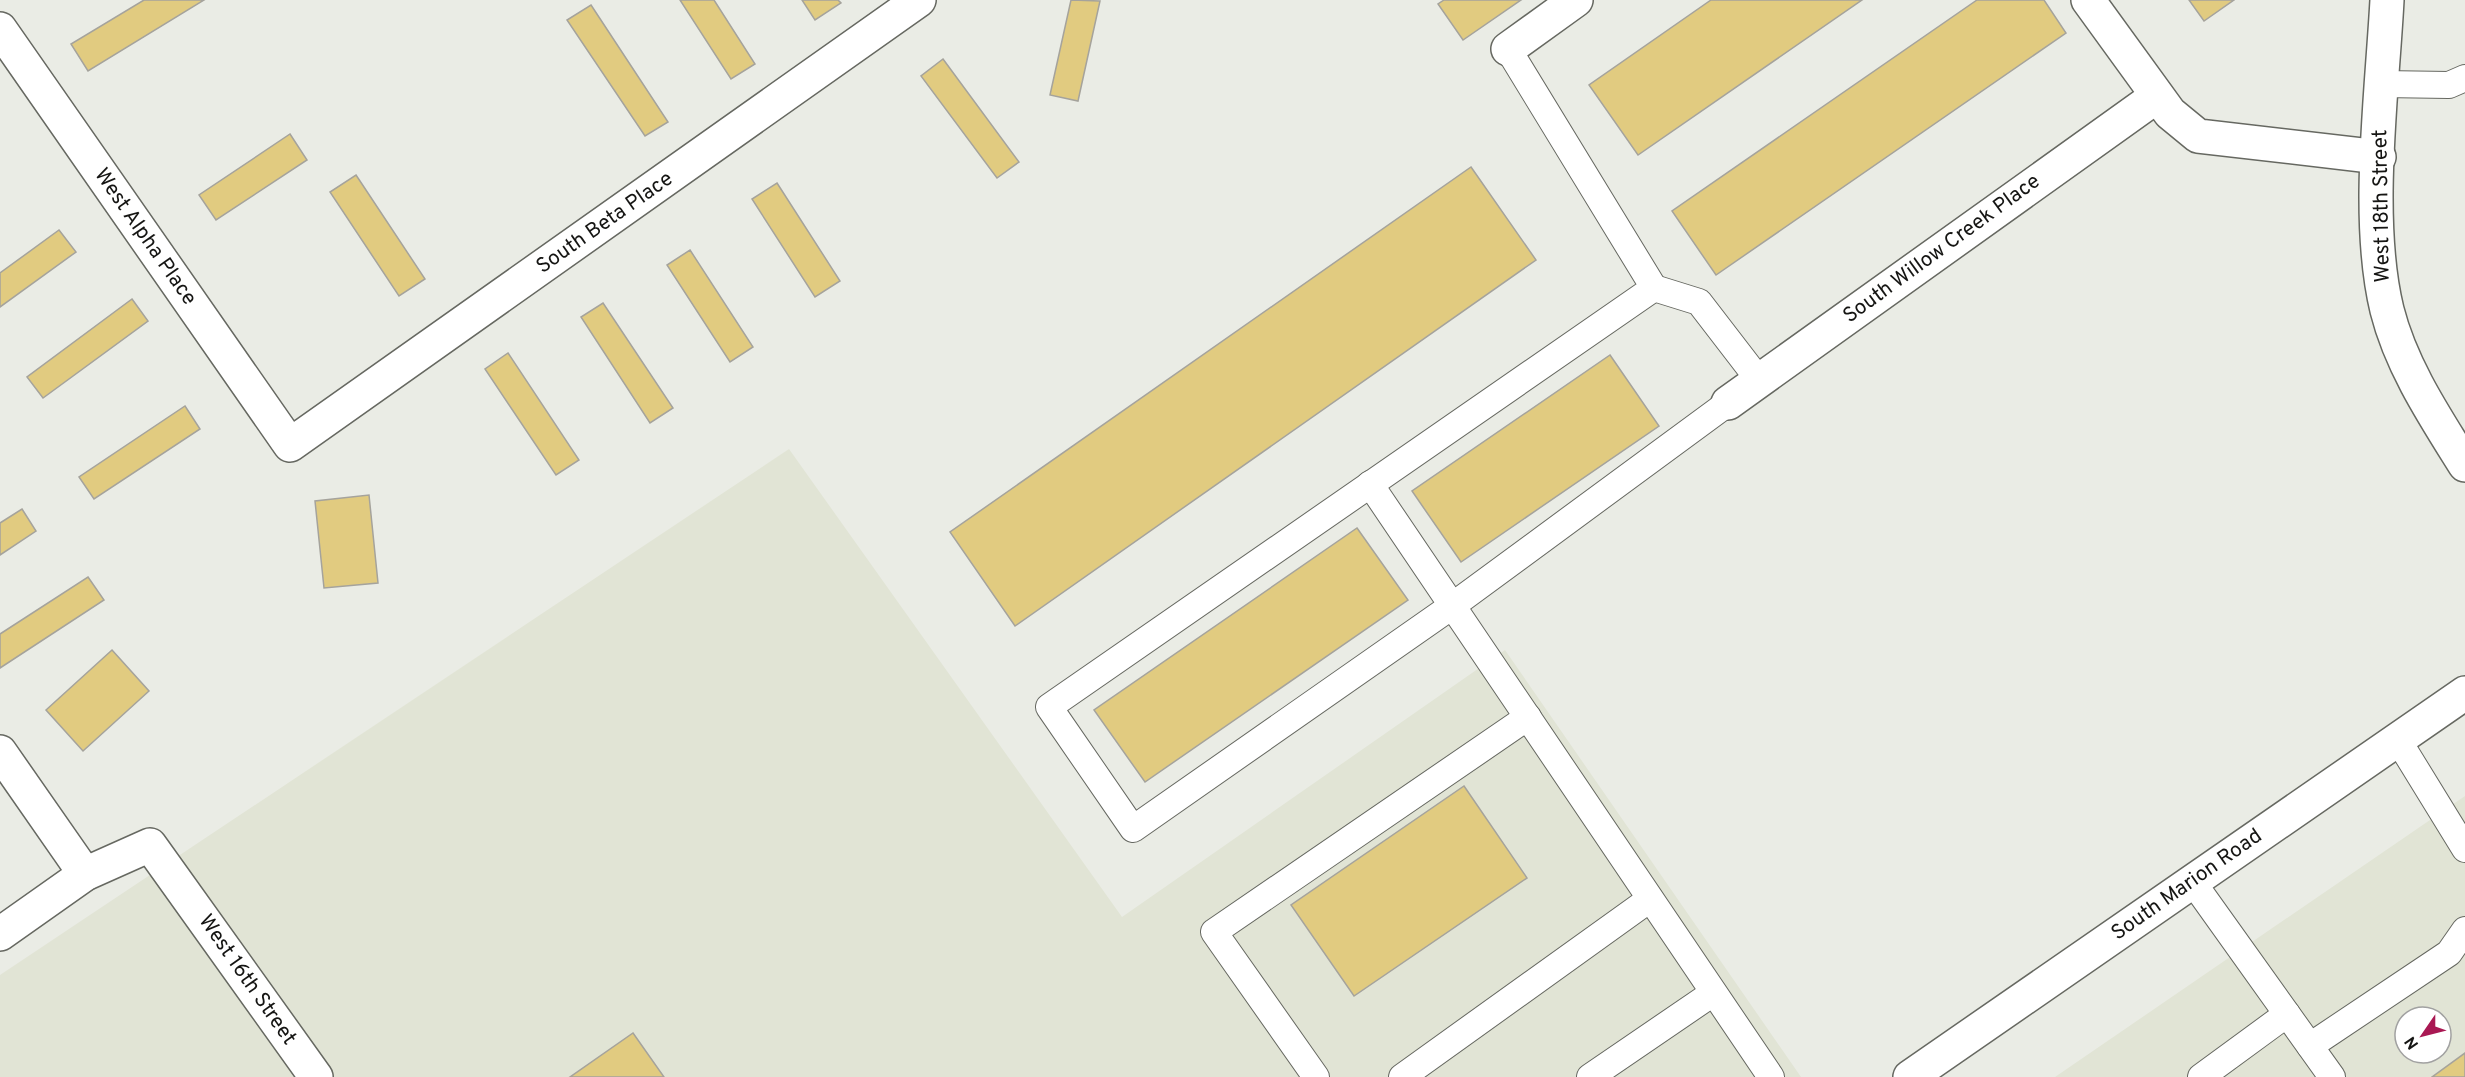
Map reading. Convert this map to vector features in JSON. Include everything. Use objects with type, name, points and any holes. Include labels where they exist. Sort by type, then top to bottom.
[{"type":"street","name":"South Beta Place","points":[[290,446],[919,0]]},
{"type":"street","points":[[1508,49],[1576,0]]},
{"type":"street","points":[[2088,0],[2170,113],[2198,136],[2379,157]]},
{"type":"street","name":"West 18th Street","points":[[2387,0],[2379,157],[2379,264],[2388,311],[2404,356],[2429,408],[2465,465]]},
{"type":"street","name":"West Alpha Place","points":[[0,29],[290,446]]},
{"type":"street","name":"South Willow Creek Place","points":[[1728,403],[2157,96]]},
{"type":"street","name":"South Marion Road","points":[[1910,1077],[2465,693]]},
{"type":"street","points":[[0,752],[85,874],[0,934]]},
{"type":"street","name":"West 16th Street","points":[[85,874],[150,845],[316,1077]]},
{"type":"lane","points":[[1508,49],[1654,288],[1699,302],[1759,380]]},
{"type":"lane","points":[[2382,84],[2449,85],[2465,78]]},
{"type":"lane","points":[[1654,288],[1049,707],[1132,828],[1452,606],[1728,403]]},
{"type":"lane","points":[[1370,484],[1771,1077]]},
{"type":"lane","points":[[1316,1077],[1214,933],[1528,717]]},
{"type":"lane","points":[[2397,740],[2465,849]]},
{"type":"lane","points":[[2193,881],[2332,1077]]},
{"type":"lane","points":[[1402,1077],[1650,899]]},
{"type":"lane","points":[[2310,1046],[2449,953],[2465,930]]},
{"type":"lane","points":[[1590,1077],[1713,993]]},
{"type":"lane","points":[[2201,1077],[2287,1014]]},
{"type":"shaded area","points":[[789,449],[1122,917],[1505,650],[1801,1077],[0,1077],[0,975]]},
{"type":"shaded area","points":[[2465,796],[2465,1077],[2055,1077]]},
{"type":"building","points":[[144,0],[204,0],[88,71],[71,44]]},
{"type":"building","points":[[680,0],[714,0],[755,64],[731,79]]},
{"type":"building","points":[[802,0],[838,0],[841,3],[815,20]]},
{"type":"building","points":[[1071,0],[1100,1],[1078,101],[1050,95]]},
{"type":"building","points":[[1444,0],[1521,0],[1463,40],[1438,4]]},
{"type":"building","points":[[1711,0],[1862,0],[1638,155],[1589,85]]},
{"type":"building","points":[[1977,0],[2044,0],[2066,33],[1716,275],[1672,211]]},
{"type":"building","points":[[2189,0],[2234,0],[2204,21]]},
{"type":"building","points":[[591,5],[668,122],[645,136],[567,20]]},
{"type":"building","points":[[943,59],[1019,162],[997,178],[921,76]]},
{"type":"building","points":[[290,134],[307,160],[216,220],[199,195]]},
{"type":"building","points":[[1471,167],[1536,260],[1015,626],[950,532]]},
{"type":"building","points":[[356,175],[425,279],[399,296],[330,192]]},
{"type":"building","points":[[777,183],[840,281],[815,297],[752,199]]},
{"type":"building","points":[[59,230],[76,252],[0,307],[0,273]]},
{"type":"building","points":[[690,250],[753,347],[730,362],[667,265]]},
{"type":"building","points":[[132,299],[148,321],[43,398],[27,377]]},
{"type":"building","points":[[603,303],[673,408],[650,423],[581,317]]},
{"type":"building","points":[[508,353],[579,460],[556,475],[485,369]]},
{"type":"building","points":[[1610,355],[1659,426],[1461,562],[1412,491]]},
{"type":"building","points":[[185,406],[200,429],[94,499],[79,477]]},
{"type":"building","points":[[369,495],[378,583],[324,588],[315,501]]},
{"type":"building","points":[[22,509],[36,531],[0,555],[0,523]]},
{"type":"building","points":[[1357,528],[1408,600],[1145,782],[1094,710]]},
{"type":"building","points":[[88,577],[104,600],[0,668],[0,634]]},
{"type":"building","points":[[112,650],[149,691],[83,751],[46,710]]},
{"type":"building","points":[[1464,786],[1527,878],[1354,996],[1291,905]]},
{"type":"building","points":[[633,1033],[664,1077],[570,1077]]},
{"type":"building","points":[[2465,1053],[2465,1077],[2432,1077],[2448,1065],[2453,1065],[2453,1062]]}]
